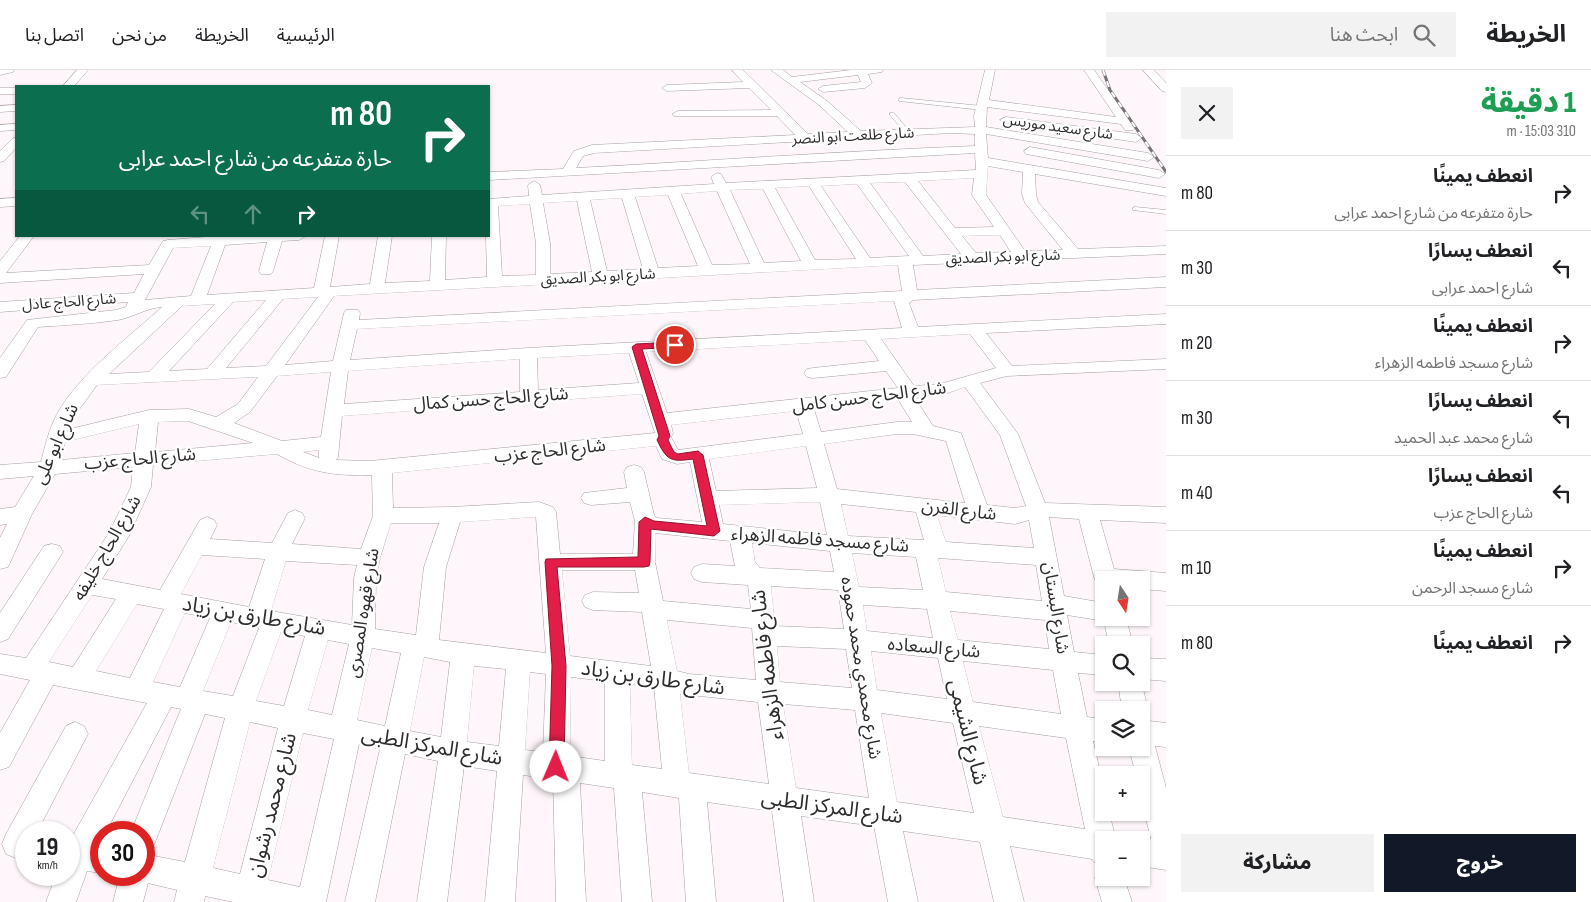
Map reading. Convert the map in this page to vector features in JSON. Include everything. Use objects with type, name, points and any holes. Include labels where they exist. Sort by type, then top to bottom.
[{"type":"street","points":[[0,72],[9,70]]},
{"type":"street","points":[[69,85],[83,70]]},
{"type":"street","points":[[776,70],[823,103],[853,136],[863,154]]},
{"type":"street","points":[[790,80],[823,73],[878,70]]},
{"type":"street","points":[[990,70],[978,189],[981,200],[1021,256]]},
{"type":"street","points":[[1090,70],[1162,178]]},
{"type":"street","points":[[735,72],[753,85],[806,139]]},
{"type":"street","points":[[806,91],[866,84],[855,72]]},
{"type":"street","points":[[823,73],[861,99]]},
{"type":"street","points":[[1156,76],[1166,89]]},
{"type":"street","points":[[667,88],[753,85]]},
{"type":"street","points":[[0,92],[15,91]]},
{"type":"street","points":[[747,99],[766,98]]},
{"type":"street","points":[[1002,98],[1121,117]]},
{"type":"street","points":[[823,103],[838,101]]},
{"type":"street","points":[[673,103],[692,102]]},
{"type":"street","points":[[0,109],[15,108]]},
{"type":"street","points":[[678,114],[780,113]]},
{"type":"street","points":[[987,113],[1121,117]]},
{"type":"street","name":"شارع سعيد موريس","points":[[987,113],[1136,138]]},
{"type":"street","points":[[711,114],[721,143]]},
{"type":"street","points":[[0,128],[15,127]]},
{"type":"street","name":"شارع طلعت ابو النصر","points":[[568,171],[578,154],[592,148],[908,133],[983,150],[1148,156]]},
{"type":"street","points":[[1018,149],[1162,178]]},
{"type":"street","points":[[495,282],[490,203],[767,184],[908,177],[983,150]]},
{"type":"street","points":[[490,176],[709,165],[834,155],[983,150],[1029,169],[1166,192]]},
{"type":"street","points":[[834,155],[846,180]]},
{"type":"street","points":[[709,165],[722,187],[759,268]]},
{"type":"street","points":[[1029,169],[1029,194],[1032,203],[1074,254]]},
{"type":"street","points":[[532,173],[543,243],[543,279]]},
{"type":"street","points":[[908,177],[972,258]]},
{"type":"street","points":[[861,180],[912,261],[910,294],[901,302],[911,332]]},
{"type":"street","points":[[812,182],[866,263]]},
{"type":"street","points":[[767,184],[811,266]]},
{"type":"street","points":[[673,190],[707,271]]},
{"type":"street","points":[[627,193],[652,274]]},
{"type":"street","points":[[582,196],[601,277]]},
{"type":"street","points":[[0,203],[15,202]]},
{"type":"street","points":[[951,232],[1004,231]]},
{"type":"street","points":[[0,271],[25,237]]},
{"type":"street","points":[[131,312],[168,244],[276,237],[266,271]]},
{"type":"street","points":[[218,424],[244,408],[272,371],[326,291],[332,237]]},
{"type":"street","points":[[377,288],[385,237]]},
{"type":"street","points":[[437,284],[439,237]]},
{"type":"street","points":[[197,300],[220,240]]},
{"type":"street","name":"شارع ابو بكر الصديق","points":[[19,342],[34,323],[118,315],[131,312],[145,305],[197,300],[437,284],[1166,250]]},
{"type":"street","points":[[0,278],[153,269]]},
{"type":"street","points":[[326,467],[333,411],[352,318],[1166,282]]},
{"type":"street","points":[[212,374],[279,294]]},
{"type":"street","name":"شارع الحاج عادل","points":[[0,307],[139,297]]},
{"type":"street","points":[[154,377],[228,298]]},
{"type":"street","name":"شارع ابو على","points":[[2,554],[49,467],[66,415],[83,390],[177,302]]},
{"type":"street","points":[[92,380],[272,371],[528,353],[1166,319]]},
{"type":"street","points":[[974,329],[1007,371]]},
{"type":"street","points":[[870,335],[891,365],[927,431]]},
{"type":"street","points":[[0,343],[19,342]]},
{"type":"street","points":[[0,373],[19,342]]},
{"type":"street","points":[[636,347],[660,420],[664,436],[663,440],[672,456],[698,455],[897,428],[949,435],[956,441],[979,514]]},
{"type":"street","points":[[528,353],[529,396]]},
{"type":"street","name":"شارع الحاج حسن كامل","points":[[660,420],[942,389],[1007,371],[1166,364]]},
{"type":"street","points":[[829,402],[809,367],[891,365]]},
{"type":"street","name":"شارع البستان","points":[[969,380],[1010,434],[1038,511],[1076,726],[1099,831]]},
{"type":"street","name":"شارع الحاج حسن كمال","points":[[333,411],[649,388]]},
{"type":"street","name":"شارع محمدي محمد حموده","points":[[804,405],[829,495],[840,544],[858,640],[886,815],[903,902]]},
{"type":"street","name":"شارع الحاج عزب","points":[[57,438],[149,416],[189,415],[280,447],[304,461],[326,467],[382,468],[663,440]]},
{"type":"street","name":"شارع الحاج خليفه","points":[[0,758],[40,671],[118,536],[141,487],[149,416]]},
{"type":"street","name":"شارع الحاج عزب","points":[[0,472],[330,443]]},
{"type":"street","points":[[698,455],[714,531]]},
{"type":"street","name":"شارع قهوه المصرى","points":[[311,902],[363,636],[365,578],[368,558],[383,516],[382,468]]},
{"type":"street","points":[[634,472],[645,522],[644,562],[685,786],[701,902]]},
{"type":"street","points":[[591,498],[638,494]]},
{"type":"street","name":"شارع الفرن","points":[[707,498],[829,495],[979,514],[1015,516],[1038,511],[1166,515]]},
{"type":"street","name":"شارع الشيمى","points":[[924,506],[931,548],[936,600],[1009,902]]},
{"type":"street","points":[[383,516],[452,516],[539,509],[548,514],[559,666],[561,768],[571,902]]},
{"type":"street","points":[[1088,512],[1104,571]]},
{"type":"street","points":[[0,517],[22,514]]},
{"type":"street","points":[[360,902],[394,740],[420,646],[435,567],[452,516]]},
{"type":"street","points":[[192,891],[265,619],[278,552],[295,518]]},
{"type":"street","name":"شارع مسجد فاطمه الزهراء","points":[[645,522],[652,525],[840,544],[931,548],[1047,557]]},
{"type":"street","points":[[137,690],[195,546],[207,525]]},
{"type":"street","name":"شارع فاطمه الزهراء","points":[[740,534],[745,565],[760,583],[769,692],[799,902]]},
{"type":"street","points":[[195,546],[368,558]]},
{"type":"street","points":[[0,632],[52,552]]},
{"type":"street","points":[[551,562],[644,562]]},
{"type":"street","points":[[702,573],[755,576],[936,600],[1095,611]]},
{"type":"street","points":[[1150,581],[1166,582]]},
{"type":"street","name":"شارع طارق بن زياد","points":[[88,585],[463,654],[617,672],[688,685],[867,700],[1095,729]]},
{"type":"street","points":[[80,678],[132,593]]},
{"type":"street","name":"شارع السعاده","points":[[593,601],[652,606],[763,627],[858,640],[1095,664]]},
{"type":"street","points":[[61,902],[83,855],[182,699],[224,611]]},
{"type":"street","name":"شارع محمد رشوان","points":[[259,895],[293,720],[319,629]]},
{"type":"street","points":[[432,902],[453,752],[463,654]]},
{"type":"street","points":[[500,902],[519,660]]},
{"type":"street","name":"شارع المركز الطبى","points":[[0,664],[80,678],[453,752],[991,829],[1095,847]]},
{"type":"street","points":[[1150,669],[1166,670]]},
{"type":"street","points":[[617,672],[623,777],[637,902]]},
{"type":"street","points":[[148,821],[182,699]]},
{"type":"street","points":[[1150,733],[1166,735]]},
{"type":"street","points":[[14,844],[75,734]]},
{"type":"street","points":[[1146,756],[1160,796],[1166,842]]},
{"type":"street","points":[[1150,853],[1166,856]]},
{"type":"street","points":[[155,873],[192,891],[259,895],[301,902]]},
{"type":"street","points":[[128,902],[132,886]]},
{"type":"street","points":[[1112,886],[1117,902]]},
{"type":"lane","points":[[901,100],[987,113]]},
{"type":"lane","points":[[892,114],[908,133]]},
{"type":"lane","points":[[1135,209],[1166,212]]},
{"type":"railway","points":[[1103,70],[1110,90],[1166,172]]},
{"type":"route","points":[[556,767],[559,666],[551,562],[644,562],[645,522],[652,525],[714,531],[698,455],[677,457],[669,454],[663,440],[664,436],[636,347],[675,345]]}]
